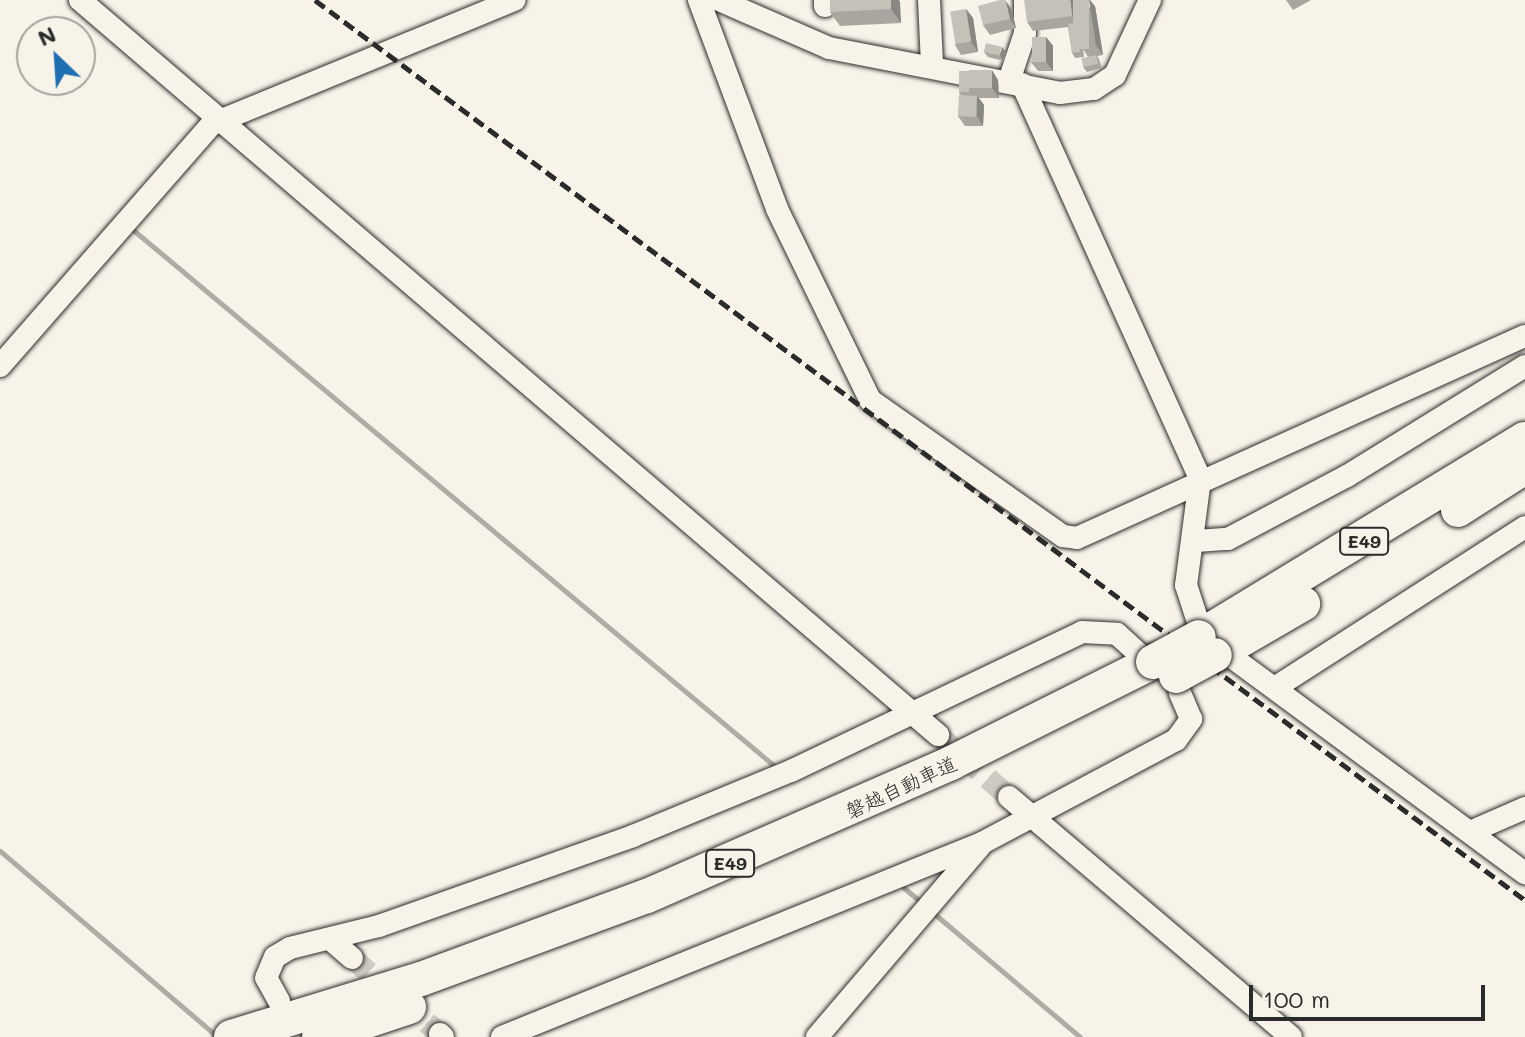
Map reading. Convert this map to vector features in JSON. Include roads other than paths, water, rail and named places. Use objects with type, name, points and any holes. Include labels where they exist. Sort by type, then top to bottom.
[{"type":"highway","name":"磐越自動車道","points":[[1212,643],[1525,439]]},
{"type":"highway","name":"磐越自動車道","points":[[319,1037],[758,876],[1212,643],[1525,467]]},
{"type":"highway","name":"磐越自動車道","points":[[231,1037],[284,1011],[524,943],[733,861],[1161,670]]},
{"type":"highway","points":[[206,1037],[284,1011]]},
{"type":"street","points":[[80,0],[938,735]]},
{"type":"street","points":[[0,366],[188,146],[220,120],[467,10],[515,0]]},
{"type":"street","points":[[699,0],[777,209],[870,400],[1063,536],[1077,538],[1200,479],[1525,336]]},
{"type":"street","points":[[719,0],[829,48],[932,63],[1060,93],[1104,84],[1130,54],[1150,0]]},
{"type":"street","points":[[929,0],[932,63]]},
{"type":"street","points":[[1025,0],[1025,33],[1016,81],[1200,479],[1196,541],[1186,596],[1212,643],[1276,687],[1525,873]]},
{"type":"street","points":[[1196,541],[1228,539],[1281,511],[1525,366]]},
{"type":"street","points":[[1276,687],[1525,527]]},
{"type":"street","points":[[284,1011],[266,978],[275,957],[480,893],[785,774],[1082,632],[1117,634],[1161,670],[1191,719],[1176,740],[982,843],[502,1037]]},
{"type":"street","points":[[1009,797],[1291,1037]]},
{"type":"street","points":[[1470,832],[1525,808]]},
{"type":"street","points":[[817,1037],[982,843]]},
{"type":"street","points":[[330,939],[352,958]]},
{"type":"waterway","points":[[132,229],[778,769]]},
{"type":"waterway","points":[[0,851],[218,1037]]},
{"type":"waterway","points":[[903,887],[923,904]]},
{"type":"waterway","points":[[931,911],[1080,1037]]},
{"type":"tunnel","points":[[938,735],[1009,797]]},
{"type":"tunnel","points":[[352,958],[440,1034]]},
{"type":"railway","points":[[315,0],[1525,900]]}]
